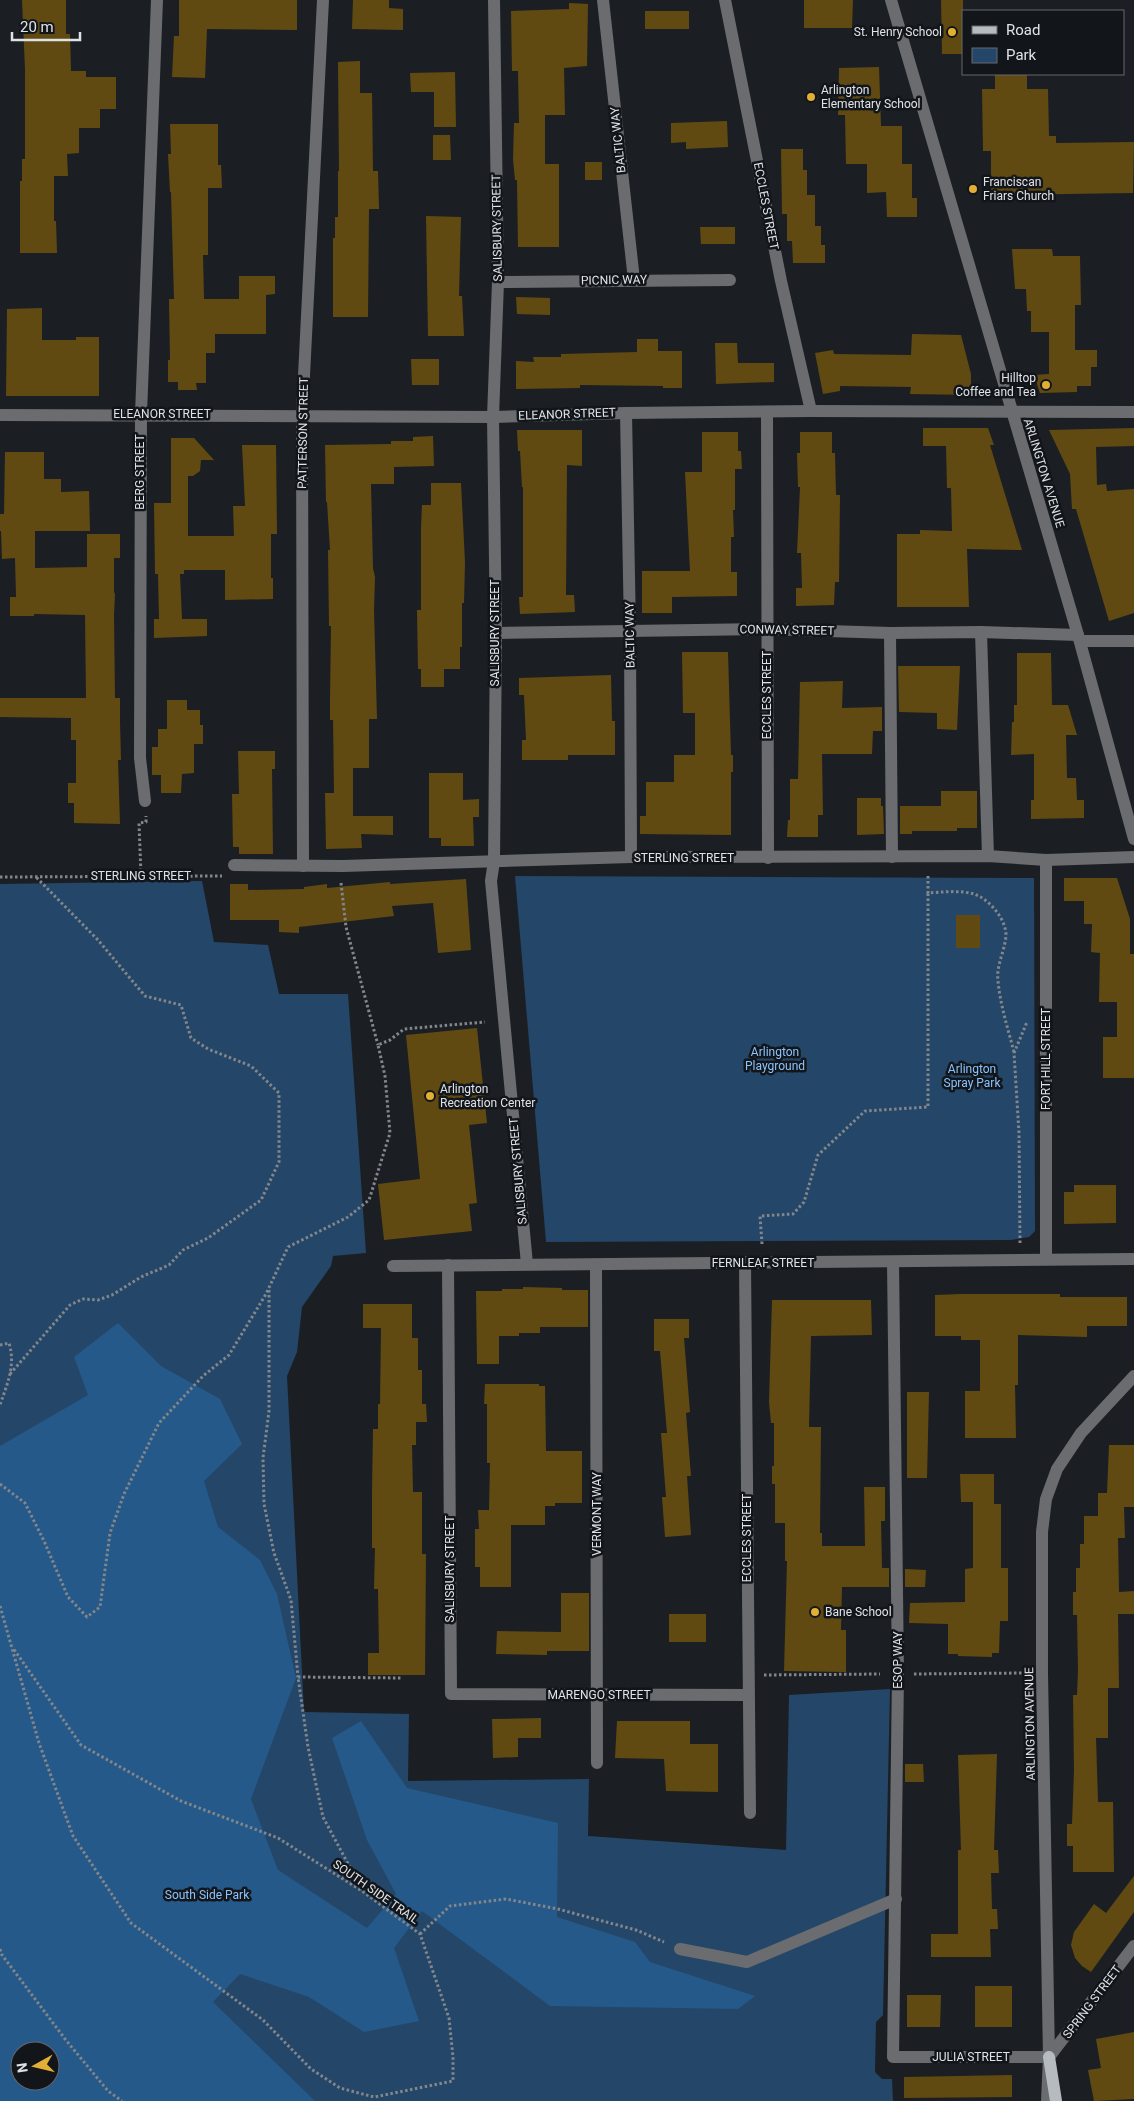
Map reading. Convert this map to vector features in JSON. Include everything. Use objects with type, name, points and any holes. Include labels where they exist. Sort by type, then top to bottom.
[{"type":"main road","name":"ARLINGTON AVENUE","points":[[1049,2057],[1056,2101]]},
{"type":"street","name":"BERG STREET","points":[[145,800],[140,758],[140,414],[157,0]]},
{"type":"street","name":"PATTERSON STREET","points":[[303,866],[302,415],[323,0]]},
{"type":"street","name":"SALISBURY STREET","points":[[494,0],[498,282],[493,417],[496,632],[494,861],[491,881],[527,1264]]},
{"type":"street","name":"BALTIC WAY","points":[[603,0],[634,280]]},
{"type":"street","name":"ECCLES STREET","points":[[725,0],[781,281],[811,411]]},
{"type":"street","name":"ARLINGTON AVENUE","points":[[891,0],[952,201],[1011,410],[1079,638],[1134,839]]},
{"type":"street","name":"PICNIC WAY","points":[[498,282],[730,280]]},
{"type":"street","name":"ELEANOR STREET","points":[[0,415],[140,414],[493,417],[811,411],[1011,410],[1134,412]]},
{"type":"street","name":"BALTIC WAY","points":[[626,413],[630,631],[630,858]]},
{"type":"street","name":"ECCLES STREET","points":[[767,413],[768,858]]},
{"type":"street","name":"CONWAY STREET","points":[[496,632],[767,629],[890,633],[981,632],[1134,641]]},
{"type":"street","points":[[981,632],[988,856]]},
{"type":"street","points":[[890,633],[892,857]]},
{"type":"street","name":"STERLING STREET","points":[[234,865],[303,866],[630,858],[988,856],[1046,860],[1134,857]]},
{"type":"street","name":"FORT HILL STREET","points":[[1046,860],[1046,1258]]},
{"type":"street","name":"FERNLEAF STREET","points":[[393,1266],[1134,1258]]},
{"type":"street","name":"ECCLES STREET","points":[[744,1262],[750,1813]]},
{"type":"street","name":"ESOP WAY","points":[[893,1262],[898,1674],[893,2057]]},
{"type":"street","name":"SALISBURY STREET","points":[[448,1265],[451,1694]]},
{"type":"street","name":"VERMONT WAY","points":[[596,1265],[597,1763]]},
{"type":"street","name":"ARLINGTON AVENUE","points":[[1049,2057],[1042,1673],[1042,1532],[1046,1499],[1057,1469],[1081,1433],[1134,1376]]},
{"type":"street","name":"MARENGO STREET","points":[[451,1694],[748,1695]]},
{"type":"street","points":[[680,1949],[747,1962],[896,1899]]},
{"type":"street","name":"SPRING STREET","points":[[1049,2057],[1134,1946]]},
{"type":"street","name":"JULIA STREET","points":[[893,2057],[1049,2057]]},
{"type":"street","points":[[1047,2101],[1049,2057]]},
{"type":"path","points":[[141,876],[139,823],[146,822],[145,800]]},
{"type":"path","name":"STERLING STREET","points":[[0,877],[226,876]]},
{"type":"path","points":[[762,1244],[760,1216],[793,1214],[804,1202],[818,1155],[865,1111],[928,1107],[928,876]]},
{"type":"path","points":[[10,1374],[70,1305],[83,1299],[98,1300],[112,1295],[141,1277],[169,1265],[183,1250],[208,1238],[261,1200],[279,1162],[279,1093],[250,1066],[208,1049],[191,1038],[181,1005],[145,996],[98,940],[36,877]]},
{"type":"path","points":[[0,1484],[25,1503],[44,1540],[68,1597],[87,1617],[100,1607],[110,1533],[124,1494],[159,1423],[203,1376],[229,1355],[269,1288],[288,1246],[348,1218],[369,1200],[390,1133],[385,1076],[346,927],[340,877]]},
{"type":"path","points":[[928,893],[975,894],[989,904],[999,915],[1006,934],[999,962],[998,980],[1014,1053],[1019,1133],[1020,1243]]},
{"type":"path","points":[[1014,1053],[1028,1020]]},
{"type":"path","points":[[378,1045],[390,1040],[404,1030],[485,1022]]},
{"type":"path","points":[[269,1288],[269,1411],[263,1458],[264,1504],[274,1553],[291,1600],[298,1677],[308,1747],[323,1817],[362,1891]]},
{"type":"path","points":[[0,1344],[9,1344],[13,1356],[10,1374],[0,1405]]},
{"type":"path","points":[[0,1386],[6,1387]]},
{"type":"path","name":"SOUTH SIDE TRAIL","points":[[0,1606],[39,1743],[73,1836],[131,1923],[263,2020],[312,2069],[340,2088],[375,2099],[453,2081],[453,2057],[449,2018],[420,1934],[362,1891],[278,1838],[181,1801],[82,1745],[13,1648]]},
{"type":"path","points":[[298,1677],[402,1678]]},
{"type":"path","points":[[420,1934],[450,1906],[506,1899],[558,1909],[636,1930],[680,1949]]},
{"type":"path","points":[[0,1949],[2,1955],[65,2039],[108,2091],[122,2101]]},
{"type":"green space","name":"Arlington Playground","points":[[515,876],[1034,878],[1035,1231],[1029,1237],[1011,1240],[546,1242]]},
{"type":"green space","name":"South Side Park","points":[[202,881],[214,942],[268,945],[279,994],[348,994],[366,1253],[333,1256],[331,1266],[302,1307],[297,1352],[287,1376],[304,1712],[409,1714],[408,1781],[589,1779],[588,1836],[786,1850],[789,1695],[890,1689],[883,2015],[876,2022],[875,2072],[882,2079],[892,2079],[893,2101],[0,2101],[0,884]]},
{"type":"green space","points":[[118,1323],[161,1366],[220,1399],[242,1444],[204,1481],[218,1527],[260,1560],[277,1594],[296,1678],[251,1799],[278,1870],[367,1928],[396,1894],[367,1840],[332,1738],[361,1721],[407,1788],[558,1823],[557,1917],[635,1942],[650,1962],[755,1996],[738,2009],[550,2006],[422,1911],[394,1948],[419,2021],[364,2032],[309,1997],[240,1974],[213,2002],[315,2101],[0,2101],[0,1446],[88,1395],[74,1357]]},
{"type":"building","points":[[22,0],[66,0],[66,34],[70,34],[71,71],[86,71],[86,77],[116,77],[116,109],[100,109],[100,128],[79,128],[79,153],[67,154],[68,176],[54,176],[54,221],[56,221],[57,253],[20,253],[20,181],[22,181],[22,159],[25,159],[25,69]]},
{"type":"building","points":[[179,0],[297,0],[297,30],[207,29],[205,78],[172,77],[174,36],[179,36]]},
{"type":"building","points":[[353,0],[389,0],[389,8],[403,9],[403,30],[352,29]]},
{"type":"building","points":[[804,0],[853,0],[852,28],[804,28]]},
{"type":"building","points":[[941,0],[963,0],[962,54],[942,54]]},
{"type":"building","points":[[569,3],[588,4],[587,66],[564,68],[565,115],[545,115],[545,164],[559,164],[559,247],[518,247],[517,180],[515,180],[513,159],[514,123],[519,123],[518,71],[512,71],[511,11],[569,9]]},
{"type":"building","points":[[645,11],[689,11],[689,29],[645,29]]},
{"type":"building","points":[[360,61],[360,93],[372,93],[373,171],[378,171],[379,209],[369,209],[368,317],[333,317],[333,238],[335,238],[335,217],[338,217],[339,171],[338,62]]},
{"type":"building","points":[[879,67],[881,126],[902,126],[902,164],[912,164],[912,198],[917,198],[917,217],[887,217],[886,192],[867,193],[867,164],[846,164],[845,115],[838,115],[839,68]]},
{"type":"building","points":[[455,72],[456,127],[434,127],[434,92],[411,92],[410,73]]},
{"type":"building","points":[[995,75],[1027,75],[1027,89],[1048,89],[1049,136],[1056,136],[1056,143],[1134,142],[1133,193],[991,195],[991,151],[983,151],[982,89],[995,89]]},
{"type":"building","points":[[727,121],[728,147],[686,149],[686,142],[671,143],[671,123]]},
{"type":"building","points":[[170,124],[218,124],[218,165],[221,165],[222,188],[208,188],[208,255],[203,255],[204,299],[239,299],[239,276],[275,276],[275,294],[266,295],[266,334],[215,334],[215,353],[206,353],[206,383],[196,383],[197,390],[178,390],[178,382],[168,382],[168,360],[170,360],[169,299],[174,299],[168,154],[171,154]]},
{"type":"building","points":[[433,135],[450,135],[451,160],[433,160]]},
{"type":"building","points":[[781,149],[803,149],[803,170],[807,170],[807,195],[815,195],[815,226],[821,226],[821,245],[825,245],[825,263],[793,263],[792,241],[787,241],[787,214],[782,214]]},
{"type":"building","points":[[585,162],[602,162],[602,180],[585,180]]},
{"type":"building","points":[[426,216],[461,217],[459,296],[462,296],[464,336],[428,336]]},
{"type":"building","points":[[700,227],[735,227],[735,244],[701,244]]},
{"type":"building","points":[[1012,249],[1052,249],[1053,256],[1080,256],[1081,305],[1075,305],[1075,350],[1097,350],[1097,367],[1091,367],[1091,386],[1077,386],[1077,392],[1040,393],[1034,375],[1049,374],[1049,332],[1031,332],[1031,311],[1027,311],[1026,289],[1015,289]]},
{"type":"building","points":[[516,297],[550,298],[550,315],[517,314]]},
{"type":"building","points":[[42,308],[42,340],[76,340],[76,337],[99,337],[99,396],[6,396],[7,309]]},
{"type":"building","points":[[912,334],[961,335],[971,374],[971,395],[910,394],[911,387],[840,386],[840,391],[823,394],[815,353],[833,350],[834,354],[911,355]]},
{"type":"building","points":[[637,339],[658,339],[658,351],[682,351],[682,388],[580,385],[580,388],[516,389],[516,361],[534,362],[533,357],[561,357],[561,354],[637,352]]},
{"type":"building","points":[[715,343],[737,343],[738,363],[774,363],[774,382],[716,384]]},
{"type":"building","points":[[411,359],[439,359],[439,385],[412,385]]},
{"type":"building","points":[[923,428],[988,428],[994,445],[990,445],[1022,550],[967,549],[969,607],[897,607],[897,534],[920,534],[920,530],[952,531],[951,488],[947,488],[946,446],[923,446]]},
{"type":"building","points":[[1134,428],[1134,446],[1096,447],[1097,485],[1106,484],[1107,491],[1134,489],[1134,613],[1109,621],[1076,509],[1072,509],[1070,474],[1049,430]]},
{"type":"building","points":[[517,430],[582,430],[582,466],[567,465],[566,595],[574,595],[575,612],[520,614],[519,597],[523,597],[523,487]]},
{"type":"building","points":[[702,432],[738,432],[738,451],[741,451],[742,469],[735,469],[734,537],[731,537],[731,572],[737,572],[737,596],[672,597],[672,613],[642,613],[642,571],[690,571],[685,472],[702,472]]},
{"type":"building","points":[[800,432],[832,432],[832,453],[835,453],[836,495],[840,495],[839,582],[835,582],[834,605],[796,606],[796,588],[802,588],[801,553],[797,553],[800,487],[798,487],[797,453],[800,453]]},
{"type":"building","points":[[433,436],[434,466],[394,467],[394,484],[371,484],[373,568],[375,577],[377,719],[369,719],[369,768],[353,768],[353,816],[393,816],[393,835],[361,834],[362,848],[326,849],[325,793],[334,793],[333,720],[330,720],[331,626],[329,626],[328,550],[330,550],[326,502],[325,445],[391,444],[391,441],[413,441],[413,437]]},
{"type":"building","points":[[171,438],[194,438],[214,460],[201,460],[200,471],[193,476],[188,476],[188,536],[234,536],[233,506],[245,506],[242,445],[276,445],[277,534],[271,534],[273,599],[225,600],[225,570],[184,570],[184,574],[180,574],[182,619],[207,619],[207,636],[154,638],[154,619],[159,619],[158,574],[155,574],[154,503],[171,503]]},
{"type":"building","points":[[5,452],[44,452],[44,479],[61,479],[61,492],[89,491],[90,531],[35,531],[35,568],[87,567],[87,534],[120,534],[120,558],[114,558],[114,615],[115,698],[120,698],[121,760],[118,760],[120,824],[74,823],[74,803],[68,803],[68,783],[76,783],[76,740],[71,740],[71,718],[0,717],[0,698],[86,698],[85,615],[34,614],[34,616],[10,616],[10,597],[16,597],[15,558],[2,559],[0,531],[0,514],[4,514]]},
{"type":"building","points":[[431,483],[461,483],[465,562],[464,603],[462,603],[462,647],[460,647],[460,669],[444,669],[444,687],[421,687],[421,669],[418,669],[417,610],[421,610],[422,505],[431,505]]},
{"type":"building","points":[[682,652],[728,652],[731,755],[733,755],[733,772],[731,772],[731,835],[640,834],[640,816],[646,816],[646,782],[674,782],[674,755],[695,755],[695,713],[683,713]]},
{"type":"building","points":[[1017,653],[1051,653],[1052,705],[1068,705],[1077,735],[1066,735],[1067,778],[1076,778],[1077,800],[1084,800],[1084,818],[1031,819],[1031,800],[1034,800],[1034,754],[1011,755],[1014,705],[1017,705]]},
{"type":"building","points":[[898,666],[960,666],[957,730],[937,729],[937,713],[899,712]]},
{"type":"building","points":[[611,675],[612,721],[615,721],[615,755],[568,755],[568,760],[522,760],[522,740],[526,740],[524,695],[519,695],[519,678]]},
{"type":"building","points":[[843,681],[842,708],[882,707],[882,731],[873,731],[872,754],[822,754],[823,815],[818,815],[818,837],[787,837],[788,820],[790,820],[790,779],[798,779],[800,682]]},
{"type":"building","points":[[167,700],[187,700],[187,710],[200,710],[200,725],[203,725],[203,744],[194,744],[194,773],[182,774],[181,793],[161,793],[161,775],[152,775],[152,747],[158,747],[158,729],[167,729]]},
{"type":"building","points":[[238,751],[275,751],[275,769],[272,769],[273,854],[239,854],[239,847],[233,847],[232,794],[239,794]]},
{"type":"building","points":[[429,773],[463,773],[463,800],[479,799],[479,817],[473,817],[474,846],[441,846],[441,838],[429,838]]},
{"type":"building","points":[[941,791],[977,791],[977,828],[957,828],[957,831],[912,831],[912,834],[900,834],[900,806],[941,806]]},
{"type":"building","points":[[857,798],[881,798],[884,834],[857,835]]},
{"type":"building","points":[[1064,878],[1117,878],[1130,919],[1130,954],[1134,954],[1134,1078],[1103,1078],[1103,1037],[1117,1037],[1117,1002],[1099,1002],[1100,953],[1091,952],[1092,924],[1084,924],[1084,901],[1064,901]]},
{"type":"building","points":[[466,879],[471,950],[438,953],[433,903],[392,906],[394,916],[299,927],[299,933],[279,932],[279,920],[230,920],[230,884],[248,884],[248,890],[304,889],[304,887],[327,884],[327,888],[390,882],[390,884]]},
{"type":"building","points":[[956,915],[980,915],[980,948],[956,948]]},
{"type":"building","points":[[477,1028],[487,1123],[469,1125],[477,1203],[469,1204],[472,1231],[384,1240],[378,1184],[420,1179],[406,1035]]},
{"type":"building","points":[[1074,1185],[1116,1185],[1116,1223],[1064,1224],[1064,1192],[1074,1192]]},
{"type":"building","points":[[523,1287],[588,1290],[588,1327],[540,1327],[540,1333],[519,1333],[519,1336],[499,1336],[499,1364],[477,1364],[476,1291],[502,1291],[502,1289],[523,1289]]},
{"type":"building","points":[[1060,1294],[1060,1297],[1127,1297],[1127,1326],[1087,1326],[1087,1337],[1018,1335],[1018,1385],[1015,1385],[1016,1438],[965,1438],[965,1391],[980,1391],[980,1340],[961,1340],[961,1336],[935,1336],[935,1295]]},
{"type":"building","points":[[772,1300],[871,1300],[872,1335],[811,1336],[809,1427],[821,1427],[820,1533],[822,1533],[822,1546],[865,1546],[864,1487],[885,1487],[885,1521],[881,1521],[882,1568],[889,1568],[889,1587],[842,1587],[841,1630],[846,1630],[846,1672],[784,1671],[787,1561],[785,1561],[785,1523],[775,1523],[775,1484],[772,1484],[774,1423],[771,1423],[769,1402]]},
{"type":"building","points":[[363,1304],[412,1304],[412,1338],[418,1338],[418,1370],[422,1370],[422,1404],[426,1404],[427,1422],[416,1422],[416,1445],[412,1445],[413,1492],[422,1492],[422,1554],[426,1554],[425,1675],[368,1675],[368,1653],[379,1653],[378,1589],[374,1589],[375,1548],[372,1548],[372,1492],[373,1429],[378,1429],[378,1404],[380,1404],[381,1328],[363,1328]]},
{"type":"building","points":[[654,1319],[689,1319],[689,1338],[684,1338],[690,1412],[686,1413],[691,1476],[687,1476],[691,1535],[665,1537],[662,1497],[666,1497],[661,1433],[667,1433],[660,1351],[654,1351]]},
{"type":"building","points":[[485,1384],[539,1384],[539,1386],[545,1386],[546,1451],[582,1451],[582,1503],[555,1503],[555,1506],[545,1506],[545,1525],[511,1525],[511,1587],[480,1587],[480,1567],[475,1567],[475,1529],[479,1529],[478,1510],[489,1510],[490,1463],[487,1463],[487,1404],[484,1404]]},
{"type":"building","points":[[907,1392],[929,1392],[927,1478],[907,1478]]},
{"type":"building","points":[[1109,1445],[1134,1445],[1134,1507],[1124,1507],[1125,1538],[1118,1538],[1119,1592],[1134,1591],[1134,1614],[1118,1614],[1119,1688],[1108,1688],[1108,1738],[1096,1738],[1098,1802],[1113,1802],[1114,1872],[1073,1872],[1073,1846],[1067,1846],[1067,1824],[1072,1824],[1074,1771],[1073,1695],[1077,1695],[1078,1671],[1077,1615],[1073,1615],[1073,1592],[1076,1592],[1076,1568],[1080,1568],[1080,1544],[1084,1544],[1084,1516],[1098,1516],[1098,1493],[1107,1493]]},
{"type":"building","points":[[960,1474],[994,1474],[994,1504],[1001,1504],[1001,1568],[1008,1568],[1008,1621],[1000,1621],[999,1653],[992,1653],[992,1657],[948,1654],[948,1624],[909,1623],[910,1603],[965,1602],[965,1569],[973,1568],[973,1502],[961,1502]]},
{"type":"building","points":[[905,1569],[926,1570],[925,1587],[905,1587]]},
{"type":"building","points":[[561,1593],[589,1593],[589,1651],[547,1651],[547,1655],[496,1654],[497,1631],[561,1632]]},
{"type":"building","points":[[669,1614],[706,1614],[706,1642],[669,1642]]},
{"type":"building","points":[[541,1718],[541,1738],[518,1738],[518,1757],[493,1758],[492,1719]]},
{"type":"building","points":[[617,1721],[690,1721],[690,1744],[718,1744],[718,1792],[666,1791],[664,1759],[615,1758]]},
{"type":"building","points":[[997,1754],[994,1850],[998,1850],[999,1873],[991,1873],[992,1909],[997,1909],[998,1929],[990,1929],[991,1957],[931,1957],[931,1934],[958,1934],[958,1850],[961,1850],[958,1755]]},
{"type":"building","points":[[905,1764],[923,1764],[924,1782],[905,1782]]},
{"type":"building","points":[[1134,1876],[1134,1912],[1091,1972],[1075,1958],[1071,1945],[1074,1932],[1094,1904],[1106,1913]]},
{"type":"building","points":[[975,1986],[1012,1986],[1012,2027],[975,2027]]},
{"type":"building","points":[[907,1995],[941,1995],[940,2027],[907,2027]]},
{"type":"building","points":[[1134,2032],[1134,2099],[1094,2101],[1088,2070],[1101,2068],[1096,2039]]},
{"type":"building","points":[[1012,2075],[1012,2097],[904,2098],[904,2077]]},
{"type":"place","name":"St. Henry School","points":[[952,32]]},
{"type":"place","name":"Arlington Elementary School","points":[[811,97]]},
{"type":"place","name":"Franciscan Friars Church","points":[[973,189]]},
{"type":"place","name":"Hilltop Coffee and Tea","points":[[1046,385]]},
{"type":"place","name":"Arlington Recreation Center","points":[[430,1096]]},
{"type":"place","name":"Bane School","points":[[815,1612]]},
{"type":"park label","name":"Arlington Spray Park","points":[[972,1076]]}]
